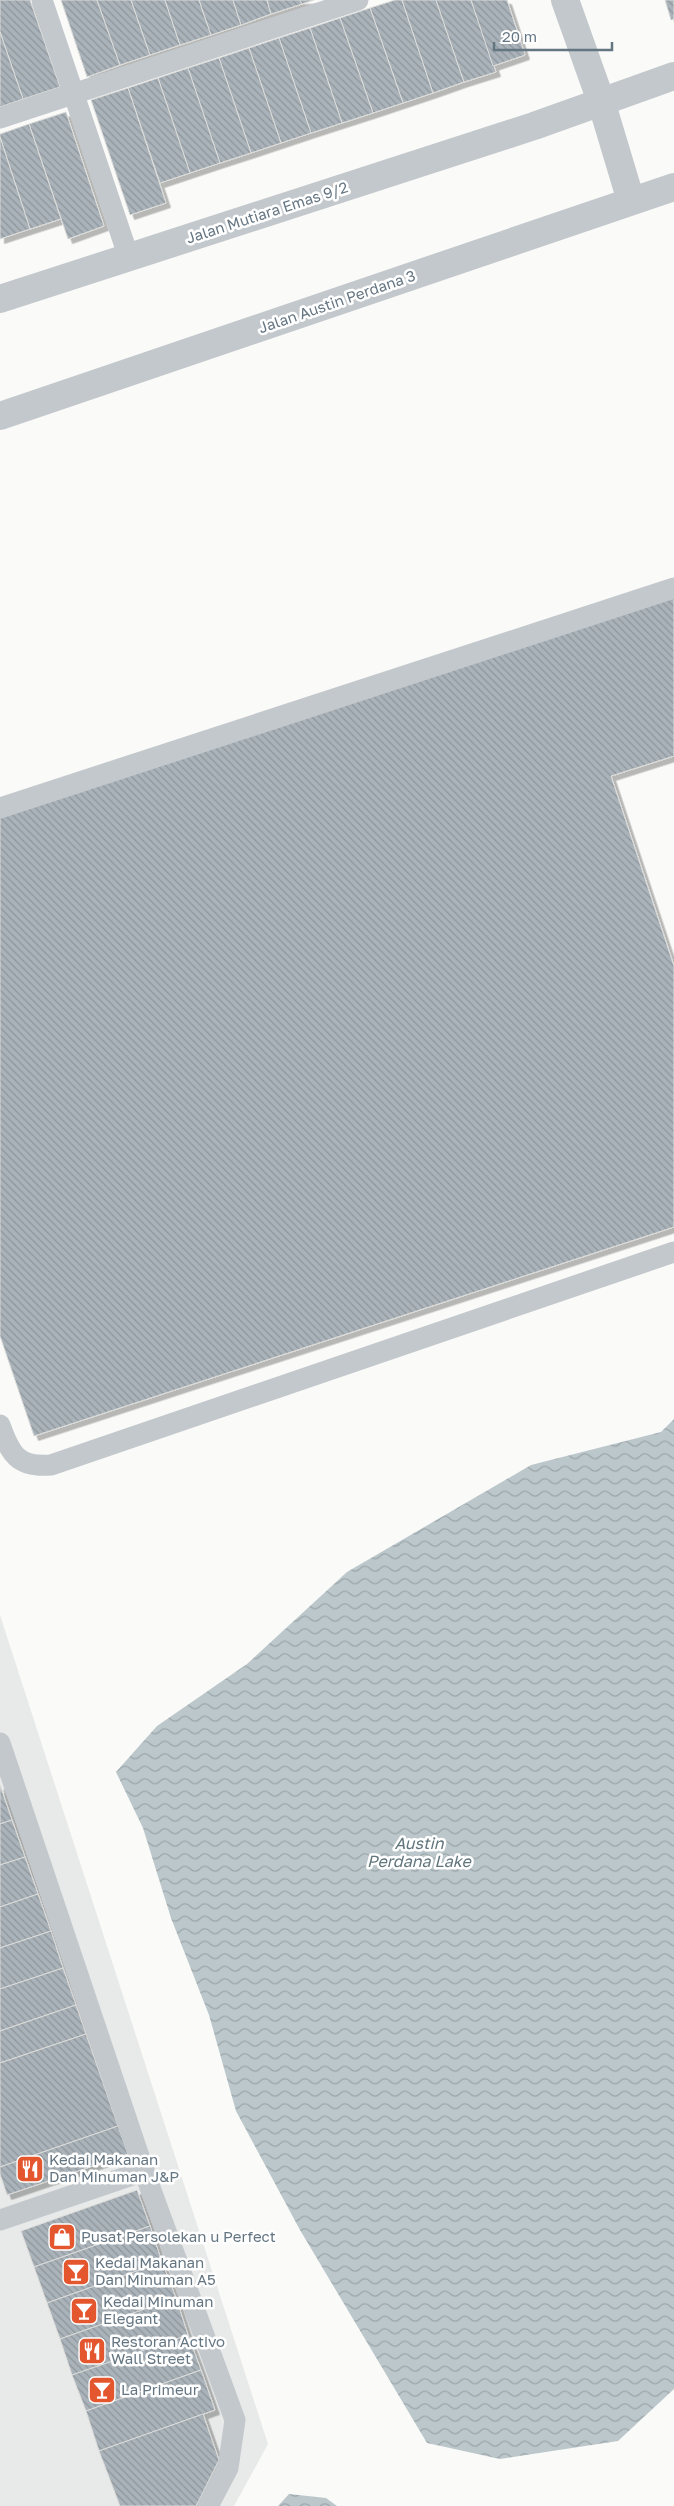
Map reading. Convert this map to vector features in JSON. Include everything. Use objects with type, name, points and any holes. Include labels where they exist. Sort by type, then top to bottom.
[{"type":"street","points":[[565,0],[574,29],[602,101],[632,201]]},
{"type":"street","name":"Jalan Mutiara Emas 9/2","points":[[0,299],[534,126],[674,76]]},
{"type":"street","name":"Jalan Austin Perdana 3","points":[[0,416],[674,187]]},
{"type":"lane","points":[[42,0],[129,258]]},
{"type":"lane","points":[[0,118],[358,0]]},
{"type":"lane","points":[[0,808],[674,588]]},
{"type":"lane","points":[[0,1425],[14,1455],[24,1463],[37,1466],[50,1465],[674,1252]]},
{"type":"lane","points":[[0,1742],[144,2171],[235,2420],[228,2468],[208,2506]]},
{"type":"lane","points":[[0,2220],[144,2171]]},
{"type":"shaded area","points":[[0,1615],[268,2444],[234,2506],[0,2506]]},
{"type":"water","name":"Austin Perdana Lake","points":[[674,1419],[674,2389],[618,2441],[500,2459],[427,2443],[300,2230],[236,2111],[209,2015],[171,1918],[143,1828],[116,1772],[157,1726],[247,1664],[347,1572],[531,1465],[661,1432]]},
{"type":"water","points":[[289,2494],[326,2498],[337,2506],[278,2506]]},
{"type":"building","points":[[0,0],[30,0],[60,87],[23,99],[0,32]]},
{"type":"building","points":[[61,0],[97,0],[120,65],[87,77]]},
{"type":"building","points":[[97,0],[131,0],[150,55],[120,65]]},
{"type":"building","points":[[131,0],[165,0],[180,45],[150,55]]},
{"type":"building","points":[[165,0],[199,0],[211,35],[180,45]]},
{"type":"building","points":[[199,0],[233,0],[241,25],[211,35]]},
{"type":"building","points":[[233,0],[267,0],[271,14],[241,25]]},
{"type":"building","points":[[267,0],[300,0],[302,4],[271,14]]},
{"type":"building","points":[[300,0],[314,0],[302,4]]},
{"type":"building","points":[[395,0],[402,0],[433,93],[403,103],[370,8]]},
{"type":"building","points":[[402,0],[436,0],[464,82],[433,93]]},
{"type":"building","points":[[436,0],[471,0],[496,72],[464,82]]},
{"type":"building","points":[[471,0],[507,0],[525,55],[493,66]]},
{"type":"building","points":[[665,0],[674,0],[674,19],[671,20]]},
{"type":"building","points":[[370,8],[403,103],[373,113],[340,18]]},
{"type":"building","points":[[340,18],[373,113],[342,123],[310,28]]},
{"type":"building","points":[[310,28],[342,123],[311,133],[279,38]]},
{"type":"building","points":[[0,32],[23,99],[0,107]]},
{"type":"building","points":[[279,38],[311,133],[281,143],[249,48]]},
{"type":"building","points":[[249,48],[281,143],[251,153],[219,58]]},
{"type":"building","points":[[219,58],[251,153],[220,163],[188,68]]},
{"type":"building","points":[[188,68],[220,163],[190,173],[158,78]]},
{"type":"building","points":[[158,78],[190,173],[160,183],[128,88]]},
{"type":"building","points":[[128,88],[166,203],[130,215],[91,100]]},
{"type":"building","points":[[66,112],[104,226],[68,239],[29,124]]},
{"type":"building","points":[[29,124],[61,219],[30,229],[0,137],[0,134]]},
{"type":"building","points":[[0,137],[30,229],[0,239]]},
{"type":"building","points":[[674,583],[674,756],[611,776],[674,966],[674,1227],[34,1436],[0,1336],[0,802]]},
{"type":"building","points":[[0,1785],[12,1820],[0,1824]]},
{"type":"building","points":[[12,1820],[25,1857],[0,1865],[0,1824]]},
{"type":"building","points":[[25,1857],[38,1894],[0,1907],[0,1865]]},
{"type":"building","points":[[38,1894],[51,1931],[0,1948],[0,1907]]},
{"type":"building","points":[[51,1931],[63,1968],[0,1989],[0,1948]]},
{"type":"building","points":[[63,1968],[76,2005],[0,2031],[0,1989]]},
{"type":"building","points":[[76,2005],[86,2034],[0,2063],[0,2031]]},
{"type":"building","points":[[86,2034],[118,2126],[0,2167],[0,2063]]},
{"type":"building","points":[[118,2126],[128,2154],[7,2195],[0,2174],[0,2167]]},
{"type":"building","points":[[137,2190],[150,2226],[34,2267],[21,2231]]},
{"type":"building","points":[[150,2226],[162,2262],[47,2303],[34,2267]]},
{"type":"building","points":[[162,2262],[176,2298],[60,2339],[47,2303]]},
{"type":"building","points":[[176,2298],[188,2335],[72,2375],[60,2339]]},
{"type":"building","points":[[188,2335],[201,2370],[86,2411],[72,2375]]},
{"type":"building","points":[[201,2370],[215,2410],[99,2451],[86,2411]]},
{"type":"building","points":[[203,2414],[219,2460],[196,2506],[120,2506],[99,2451]]},
{"type":"place","name":"Kedai Makanan Dan Minuman J&P","points":[[30,2169]]},
{"type":"place","name":"Pusat Persolekan u Perfect","points":[[62,2237]]},
{"type":"place","name":"Kedai Makanan Dan Minuman A5","points":[[76,2272]]},
{"type":"place","name":"Kedai Minuman Elegant","points":[[84,2311]]},
{"type":"place","name":"Restoran Activo Wall Street","points":[[92,2351]]},
{"type":"place","name":"La Primeur","points":[[102,2390]]}]
